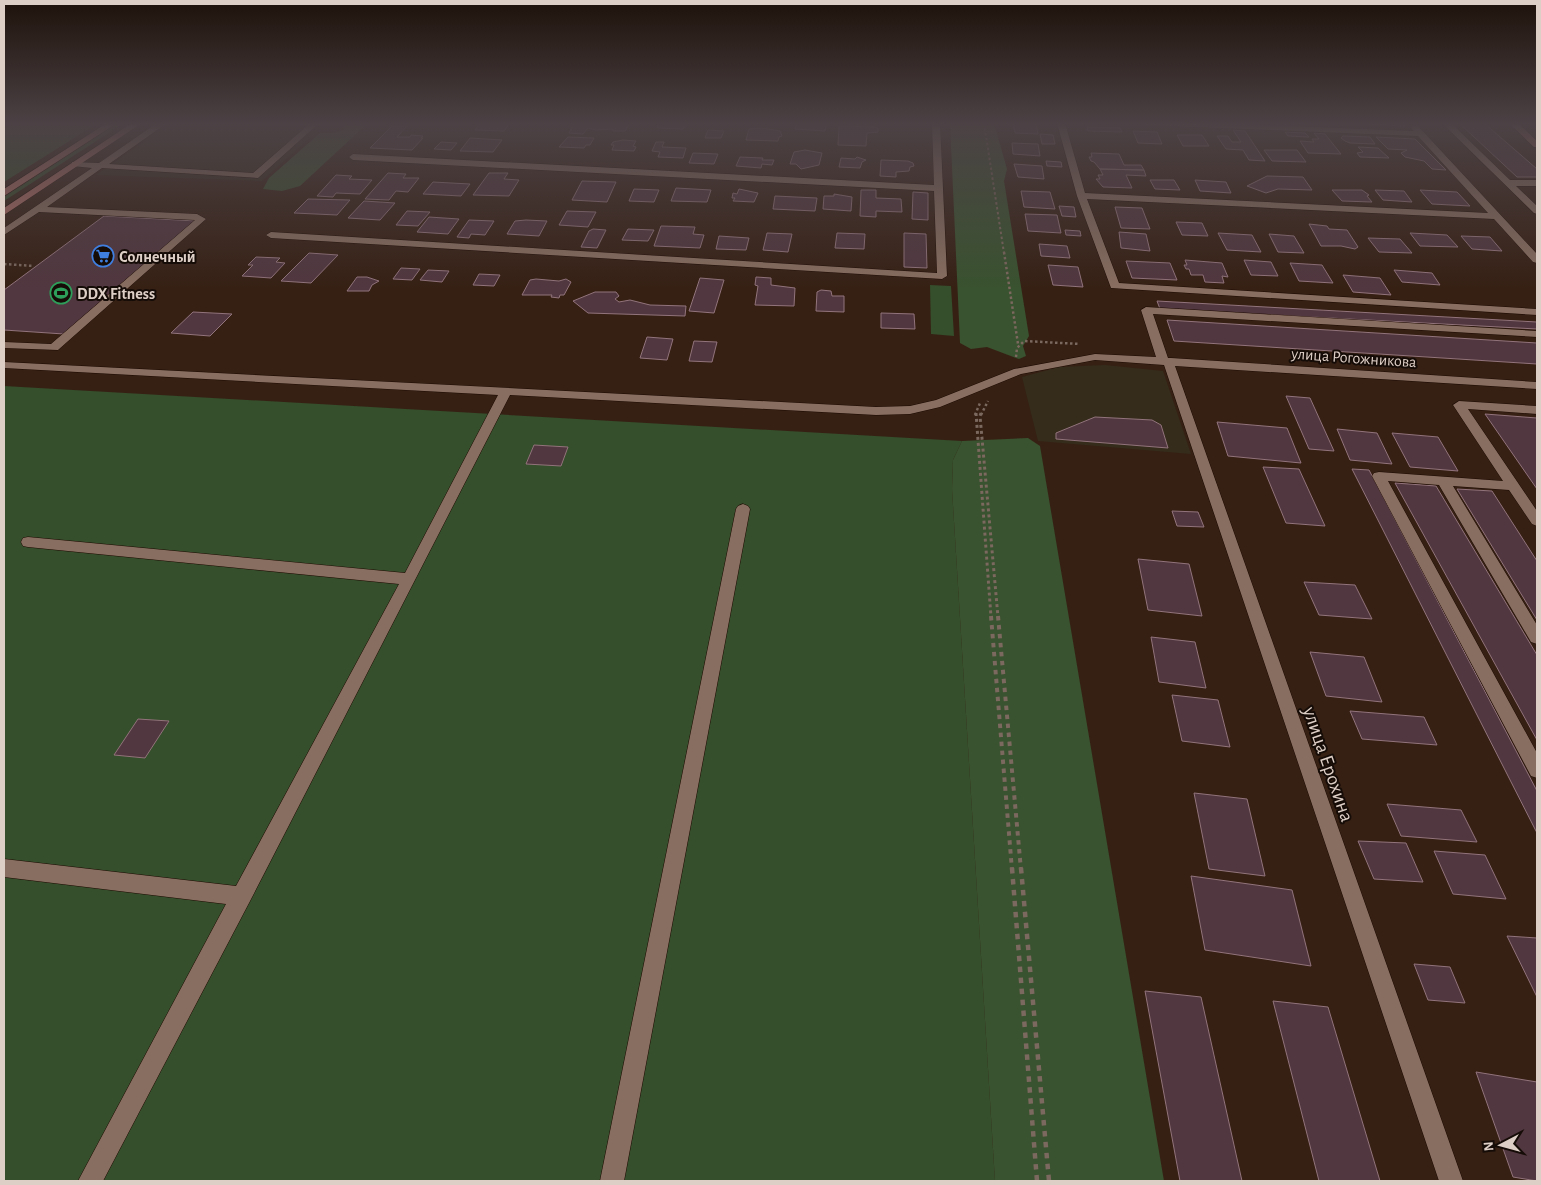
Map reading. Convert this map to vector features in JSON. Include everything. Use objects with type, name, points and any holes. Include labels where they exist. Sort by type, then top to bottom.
[{"type":"main road","points":[[4,193],[27,178]]},
{"type":"main road","points":[[4,212],[54,178]]},
{"type":"street","points":[[4,232],[82,178]]},
{"type":"street","points":[[749,178],[938,188]]},
{"type":"street","points":[[271,235],[942,276],[938,178]]},
{"type":"street","points":[[1076,178],[1115,286],[1537,312]]},
{"type":"street","points":[[1461,178],[1537,260]]},
{"type":"street","points":[[1503,178],[1537,212]]},
{"type":"street","points":[[1508,183],[1537,183]]},
{"type":"street","points":[[1081,196],[1496,216]]},
{"type":"street","points":[[4,346],[54,348],[201,219],[197,217],[37,209]]},
{"type":"street","name":"улица Ерохина","points":[[1451,1181],[1166,361],[1146,310],[1537,334]]},
{"type":"street","name":"улица Рогожникова","points":[[4,364],[876,412],[910,410],[940,403],[1018,371],[1095,357],[1537,385]]},
{"type":"street","points":[[90,1181],[242,896],[505,392]]},
{"type":"street","points":[[1537,410],[1460,405],[1537,520]]},
{"type":"street","points":[[1514,486],[1379,476],[1537,770]]},
{"type":"street","points":[[1443,481],[1537,638]]},
{"type":"street","points":[[612,1181],[743,509]]},
{"type":"street","points":[[28,542],[408,579]]},
{"type":"street","points":[[4,868],[242,896]]},
{"type":"path","points":[[993,178],[1018,344],[1015,351],[1018,371]]},
{"type":"path","points":[[4,264],[34,266]]},
{"type":"path","points":[[1018,344],[1024,341],[1082,344]]},
{"type":"path","points":[[1001,378],[980,402],[975,415],[1037,1181]]},
{"type":"path","points":[[992,395],[980,416],[1049,1181]]},
{"type":"shaded area","points":[[187,178],[265,178],[262,181]]},
{"type":"shaded area","points":[[1105,365],[1163,371],[1191,454],[1038,441],[1022,377],[1059,367]]},
{"type":"green space","points":[[33,178],[39,178],[4,201],[4,197]]},
{"type":"green space","points":[[269,178],[308,178],[300,186],[282,191],[263,189]]},
{"type":"green space","points":[[953,178],[1005,178],[1029,336],[1023,346],[1026,356],[1019,359],[987,347],[971,349],[960,343]]},
{"type":"green space","points":[[930,285],[951,286],[954,336],[931,334]]},
{"type":"green space","points":[[4,386],[962,441],[953,460],[952,489],[995,1181],[4,1181]]},
{"type":"green space","points":[[1028,438],[1040,446],[1164,1181],[995,1181],[952,489],[953,460],[962,441]]},
{"type":"building","points":[[333,178],[372,180],[360,194],[336,193],[333,197],[317,196]]},
{"type":"building","points":[[383,178],[419,178],[408,192],[396,191],[389,200],[365,199]]},
{"type":"building","points":[[485,178],[519,180],[509,196],[473,195]]},
{"type":"building","points":[[1128,178],[1132,188],[1103,187],[1096,179]]},
{"type":"building","points":[[1262,178],[1304,178],[1312,190],[1278,189],[1266,193],[1247,186]]},
{"type":"building","points":[[1150,180],[1174,180],[1180,190],[1155,189]]},
{"type":"building","points":[[1195,180],[1226,182],[1231,193],[1200,191]]},
{"type":"building","points":[[582,181],[616,182],[607,202],[572,200]]},
{"type":"building","points":[[433,182],[470,184],[461,196],[423,194]]},
{"type":"building","points":[[676,188],[711,190],[707,202],[671,201]]},
{"type":"building","points":[[634,189],[659,190],[654,202],[629,201]]},
{"type":"building","points":[[739,189],[758,193],[754,202],[733,201],[735,198],[732,198],[733,193],[737,194]]},
{"type":"building","points":[[861,190],[876,190],[876,198],[901,199],[902,212],[876,211],[876,217],[860,216]]},
{"type":"building","points":[[1332,190],[1362,190],[1369,195],[1367,196],[1372,202],[1342,201]]},
{"type":"building","points":[[1375,190],[1404,191],[1412,202],[1383,200]]},
{"type":"building","points":[[1420,190],[1457,192],[1470,206],[1432,204]]},
{"type":"building","points":[[1021,191],[1050,192],[1055,209],[1024,207]]},
{"type":"building","points":[[913,192],[928,193],[928,220],[912,219]]},
{"type":"building","points":[[834,194],[852,197],[851,211],[823,209],[824,196],[834,196]]},
{"type":"building","points":[[775,196],[817,198],[815,211],[773,209]]},
{"type":"building","points":[[308,199],[350,200],[337,215],[294,213]]},
{"type":"building","points":[[364,201],[395,203],[380,220],[348,218]]},
{"type":"building","points":[[1059,206],[1074,207],[1076,217],[1062,216]]},
{"type":"building","points":[[1115,207],[1142,208],[1150,229],[1121,228]]},
{"type":"building","points":[[407,211],[430,212],[418,226],[396,225]]},
{"type":"building","points":[[567,211],[596,212],[588,227],[559,225]]},
{"type":"building","points":[[1025,214],[1057,215],[1061,233],[1028,231]]},
{"type":"building","name":"Солнечный","points":[[104,216],[197,221],[64,334],[4,330],[4,290]]},
{"type":"building","points":[[429,217],[459,219],[448,234],[417,232]]},
{"type":"building","points":[[469,220],[494,221],[485,235],[471,234],[469,238],[457,237]]},
{"type":"building","points":[[515,221],[547,221],[539,236],[507,234]]},
{"type":"building","points":[[1176,222],[1202,223],[1208,236],[1182,235]]},
{"type":"building","points":[[1309,224],[1327,226],[1329,229],[1347,230],[1358,247],[1355,249],[1341,246],[1321,246]]},
{"type":"building","points":[[661,226],[695,227],[693,234],[704,235],[700,248],[654,246]]},
{"type":"building","points":[[593,229],[606,230],[597,248],[581,247],[589,231]]},
{"type":"building","points":[[628,229],[654,230],[648,241],[622,240]]},
{"type":"building","points":[[1065,230],[1080,231],[1081,236],[1066,235]]},
{"type":"building","points":[[1119,232],[1146,234],[1150,251],[1121,248]]},
{"type":"building","points":[[767,233],[792,234],[788,252],[763,250]]},
{"type":"building","points":[[837,233],[865,234],[864,249],[835,248]]},
{"type":"building","points":[[904,233],[926,234],[927,268],[904,267]]},
{"type":"building","points":[[1218,233],[1252,235],[1261,252],[1227,250]]},
{"type":"building","points":[[1410,233],[1447,235],[1458,247],[1420,246]]},
{"type":"building","points":[[1269,234],[1294,236],[1304,253],[1278,252]]},
{"type":"building","points":[[719,236],[749,238],[746,250],[716,249]]},
{"type":"building","points":[[1461,236],[1490,237],[1502,251],[1472,249]]},
{"type":"building","points":[[1368,238],[1400,239],[1412,253],[1379,252]]},
{"type":"building","points":[[1039,244],[1067,246],[1070,258],[1041,256]]},
{"type":"building","points":[[309,253],[338,255],[311,283],[281,281]]},
{"type":"building","points":[[256,257],[280,258],[276,262],[285,263],[271,278],[242,276],[253,265],[248,265]]},
{"type":"building","points":[[1185,260],[1222,263],[1228,277],[1222,276],[1224,283],[1205,282],[1203,275],[1191,275],[1189,269],[1186,269],[1184,265],[1187,265]]},
{"type":"building","points":[[1244,260],[1271,262],[1278,276],[1251,275]]},
{"type":"building","points":[[1126,261],[1170,263],[1177,280],[1132,278]]},
{"type":"building","points":[[1290,263],[1322,265],[1333,283],[1299,281]]},
{"type":"building","points":[[1048,265],[1078,267],[1083,287],[1053,285]]},
{"type":"building","points":[[401,268],[420,269],[412,280],[393,279]]},
{"type":"building","points":[[428,270],[449,271],[442,282],[420,280]]},
{"type":"building","points":[[1394,270],[1432,273],[1440,285],[1402,282]]},
{"type":"building","points":[[479,274],[500,275],[494,286],[473,285]]},
{"type":"building","points":[[1343,275],[1380,278],[1391,295],[1353,292]]},
{"type":"building","points":[[357,277],[367,277],[379,281],[372,285],[369,291],[347,291]]},
{"type":"building","points":[[756,277],[771,278],[771,285],[795,288],[794,306],[755,305],[758,286],[755,285]]},
{"type":"building","points":[[700,278],[724,280],[714,313],[689,311]]},
{"type":"building","points":[[566,279],[571,282],[564,295],[560,295],[559,298],[551,297],[552,295],[522,295],[530,280],[559,281]]},
{"type":"building","points":[[821,290],[831,291],[832,296],[844,296],[844,312],[816,311],[817,292]]},
{"type":"building","points":[[595,292],[616,292],[619,296],[615,299],[619,302],[630,300],[650,305],[686,306],[685,316],[588,313],[573,301]]},
{"type":"building","points":[[1157,301],[1537,322],[1537,329],[1160,309]]},
{"type":"building","points":[[193,312],[232,314],[210,336],[171,333]]},
{"type":"building","points":[[881,313],[914,314],[915,329],[881,328]]},
{"type":"building","points":[[1167,320],[1537,343],[1537,364],[1174,341]]},
{"type":"building","points":[[647,337],[673,339],[667,360],[640,358]]},
{"type":"building","points":[[694,341],[717,342],[712,362],[689,361]]},
{"type":"building","points":[[1286,396],[1310,398],[1334,451],[1309,449]]},
{"type":"building","points":[[1485,414],[1537,418],[1537,489]]},
{"type":"building","points":[[1095,417],[1152,420],[1161,425],[1168,448],[1056,439],[1056,433]]},
{"type":"building","points":[[1217,422],[1287,428],[1301,463],[1228,456]]},
{"type":"building","points":[[1337,429],[1377,433],[1392,464],[1350,460]]},
{"type":"building","points":[[1392,433],[1438,437],[1458,471],[1410,467]]},
{"type":"building","points":[[534,445],[568,447],[561,466],[526,464]]},
{"type":"building","points":[[1263,467],[1299,469],[1325,526],[1286,523]]},
{"type":"building","points":[[1352,469],[1369,470],[1537,791],[1537,833]]},
{"type":"building","points":[[1395,483],[1436,486],[1537,655],[1537,740]]},
{"type":"building","points":[[1457,489],[1492,491],[1537,561],[1537,620]]},
{"type":"building","points":[[1172,511],[1198,512],[1204,527],[1177,526]]},
{"type":"building","points":[[1138,559],[1189,564],[1202,616],[1148,610]]},
{"type":"building","points":[[1304,582],[1355,585],[1372,619],[1319,615]]},
{"type":"building","points":[[1151,637],[1195,642],[1206,688],[1159,682]]},
{"type":"building","points":[[1310,652],[1364,657],[1382,702],[1326,696]]},
{"type":"building","points":[[1172,695],[1218,700],[1230,747],[1182,741]]},
{"type":"building","points":[[1350,711],[1424,717],[1437,745],[1362,739]]},
{"type":"building","points":[[138,719],[169,721],[145,758],[114,755]]},
{"type":"building","points":[[1194,793],[1247,799],[1265,876],[1209,869]]},
{"type":"building","points":[[1387,804],[1461,810],[1477,842],[1401,836]]},
{"type":"building","points":[[1358,841],[1406,843],[1423,882],[1374,879]]},
{"type":"building","points":[[1434,851],[1485,855],[1506,899],[1453,894]]},
{"type":"building","points":[[1191,876],[1292,890],[1311,966],[1205,950]]},
{"type":"building","points":[[1507,936],[1537,938],[1537,997]]},
{"type":"building","points":[[1414,964],[1450,967],[1465,1003],[1428,1000]]},
{"type":"building","points":[[1145,991],[1201,997],[1242,1181],[1180,1181]]},
{"type":"building","points":[[1273,1001],[1328,1007],[1380,1181],[1319,1181]]},
{"type":"building","points":[[1476,1072],[1537,1082],[1537,1181],[1513,1177]]},
{"type":"place","name":"Солнечный","points":[[103,256]]},
{"type":"place","name":"DDX Fitness","points":[[61,293]]}]
